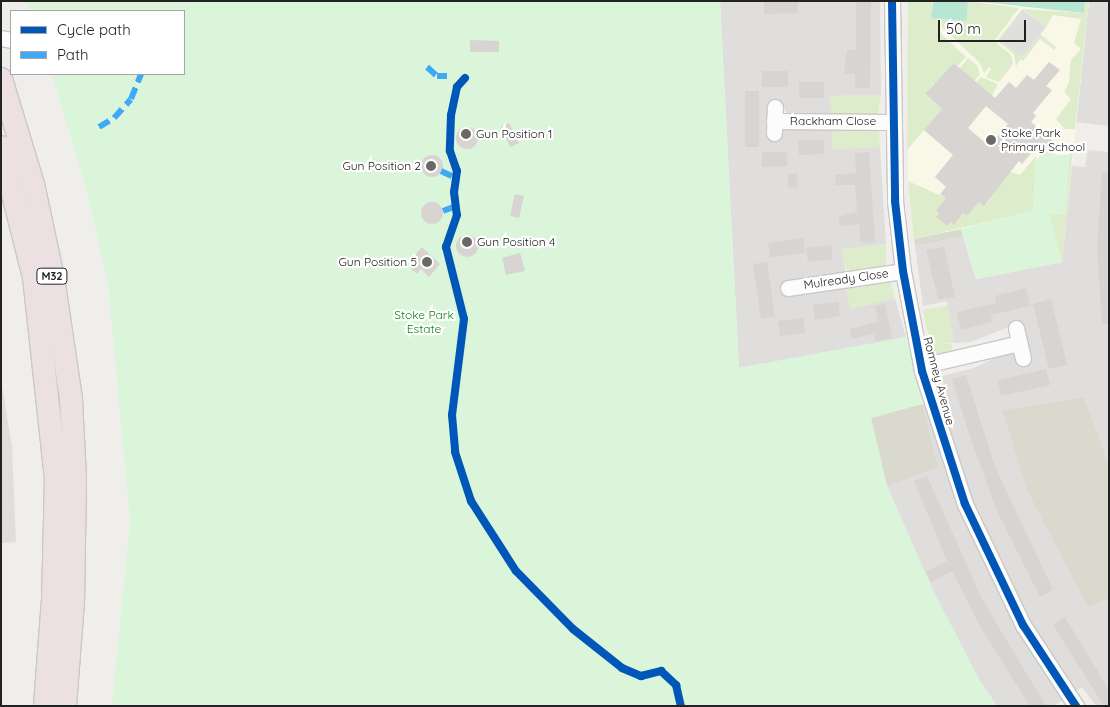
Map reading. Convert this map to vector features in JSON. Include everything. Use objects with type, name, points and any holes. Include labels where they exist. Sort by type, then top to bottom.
[{"type":"highway","name":"M32","points":[[1,79],[33,184],[53,277],[71,400],[75,479],[73,602],[65,706]]},
{"type":"highway","name":"M32","points":[[1,147],[34,277],[56,469],[53,599],[45,706]]},
{"type":"street","name":"Romney Avenue","points":[[892,1],[892,122],[895,201],[903,271],[921,366],[964,504],[1023,625],[1076,706]]},
{"type":"street","name":"Rackham Close","points":[[774,120],[892,122]]},
{"type":"street","name":"Mulready Close","points":[[789,288],[903,271]]},
{"type":"street","points":[[921,366],[1021,350],[1016,328]]},
{"type":"shaded area","points":[[720,1],[880,1],[881,95],[831,96],[831,116],[787,114],[782,104],[781,132],[784,128],[832,126],[833,149],[880,147],[886,244],[842,249],[851,309],[895,298],[906,337],[739,368]]},
{"type":"shaded area","name":"Stoke Park Primary School","points":[[908,1],[1089,1],[1062,262],[976,279],[961,229],[914,239],[908,181]]},
{"type":"shaded area","points":[[1089,1],[1109,1],[1109,126],[1076,122]]},
{"type":"shaded area","points":[[1023,10],[1046,27],[1022,57],[1000,40]]},
{"type":"shaded area","points":[[1088,150],[1109,152],[1109,465],[1084,397],[1002,410],[1088,606],[1109,598],[1109,706],[1096,706],[1082,687],[1054,706],[997,706],[980,681],[932,590],[887,486],[871,418],[946,398],[942,376],[974,368],[1018,346],[1014,325],[971,342],[954,343],[947,301],[923,306],[915,246],[963,236],[976,279],[1061,262],[1071,166],[1085,167]]},
{"type":"shaded area","points":[[961,229],[963,236],[915,246],[914,239]]},
{"type":"shaded area","points":[[1,379],[12,447],[16,542],[1,543]]},
{"type":"shaded area","points":[[1084,397],[1109,465],[1109,598],[1088,607],[1028,492],[1002,410]]},
{"type":"shaded area","points":[[922,404],[938,467],[887,486],[871,418]]},
{"type":"green space","name":"Stoke Park Estate","points":[[25,1],[720,1],[739,368],[906,337],[922,404],[871,418],[887,486],[933,590],[980,681],[997,706],[112,706],[130,521],[108,284],[87,192],[52,75],[185,75],[185,10],[30,10]]},
{"type":"green space","points":[[908,1],[932,1],[931,18],[937,18],[941,34],[966,57],[958,66],[954,63],[942,78],[952,87],[964,72],[960,68],[968,58],[977,65],[980,74],[959,100],[934,83],[925,95],[942,109],[907,150]]},
{"type":"green space","points":[[933,1],[968,1],[966,21],[931,18]]},
{"type":"green space","points":[[968,1],[1019,8],[994,41],[1011,55],[1013,64],[999,82],[986,77],[991,69],[989,67],[984,73],[979,62],[942,27],[941,19],[965,21]]},
{"type":"green space","points":[[973,1],[1085,1],[1084,13]]},
{"type":"green space","points":[[1085,1],[1089,1],[1075,129],[1065,129],[1056,119],[1071,99],[1064,92],[1069,82],[1071,60],[1081,49],[1074,43],[1081,19],[1053,15],[1046,27],[1024,10],[1022,57],[1040,34],[1056,47],[1054,50],[1040,39],[1023,61],[1021,59],[1016,66],[1014,54],[997,41],[1022,9],[1084,13]]},
{"type":"green space","points":[[981,77],[998,84],[992,96],[976,82]]},
{"type":"green space","points":[[881,95],[878,114],[831,116],[830,96]]},
{"type":"green space","points":[[832,126],[879,129],[880,147],[833,149]]},
{"type":"green space","points":[[1046,149],[1056,155],[1070,155],[1065,214],[1050,215],[1062,262],[976,279],[961,229],[1033,210],[1036,161]]},
{"type":"green space","points":[[1070,150],[1073,150],[1062,262],[1049,215],[1065,213]]},
{"type":"green space","points":[[1036,156],[1033,211],[914,239],[908,181],[946,198],[936,210],[939,213],[936,217],[947,226],[951,222],[954,224],[963,213],[967,216],[979,202],[984,206],[991,198],[986,194],[996,189],[1010,172],[1020,175]]},
{"type":"green space","points":[[886,244],[886,267],[847,273],[842,249]]},
{"type":"green space","points":[[890,280],[895,298],[850,309],[846,286]]},
{"type":"green space","points":[[948,305],[954,343],[930,343],[923,310]]},
{"type":"green space","points":[[940,343],[953,344],[950,356],[932,356],[930,345]]},
{"type":"building","points":[[764,1],[798,1],[798,13],[764,14]]},
{"type":"building","points":[[856,1],[871,2],[870,88],[855,88],[855,74],[844,74],[847,50],[856,50]]},
{"type":"building","points":[[470,40],[499,41],[499,52],[470,52]]},
{"type":"building","points":[[1049,62],[1060,70],[1046,86],[1052,90],[1033,113],[1036,116],[1031,122],[1053,141],[1045,150],[1039,144],[1022,164],[1019,161],[984,206],[979,202],[967,216],[963,213],[954,225],[951,222],[947,226],[936,217],[939,213],[936,210],[946,198],[940,194],[946,187],[935,177],[953,155],[924,130],[942,109],[925,94],[954,63],[995,98],[1009,82],[1016,88],[1027,75],[1034,80]],"holes":[[[986,106],[1008,124],[989,146],[968,128]]]},
{"type":"building","points":[[762,71],[788,71],[788,87],[762,87]]},
{"type":"building","points":[[799,82],[824,82],[824,98],[799,98]]},
{"type":"building","points":[[745,91],[759,91],[759,147],[745,147]]},
{"type":"building","points":[[509,123],[519,143],[510,147],[501,127]]},
{"type":"building","name":"Gun Position 1","points":[[463,127],[471,127],[478,134],[478,142],[471,149],[463,149],[456,142],[456,134]]},
{"type":"building","points":[[798,140],[824,140],[824,154],[799,155]]},
{"type":"building","points":[[762,152],[787,152],[787,166],[762,167]]},
{"type":"building","points":[[869,152],[875,242],[861,243],[859,224],[840,226],[839,217],[857,212],[855,185],[836,185],[835,175],[856,173],[855,153]]},
{"type":"building","name":"Gun Position 2","points":[[432,155],[440,158],[443,166],[440,174],[432,177],[424,174],[421,166],[424,158]]},
{"type":"building","points":[[1102,172],[1109,173],[1109,324],[1102,324],[1097,248]]},
{"type":"building","points":[[797,173],[797,187],[788,188],[788,174]]},
{"type":"building","points":[[515,194],[524,196],[519,218],[510,216]]},
{"type":"building","points":[[432,202],[440,205],[443,213],[440,221],[432,224],[424,221],[421,213],[424,205]]},
{"type":"building","name":"Gun Position 4","points":[[463,235],[471,235],[478,242],[478,250],[471,257],[463,257],[456,250],[456,242]]},
{"type":"building","points":[[803,238],[805,253],[770,257],[768,243]]},
{"type":"building","points":[[831,245],[833,259],[808,262],[806,248]]},
{"type":"building","name":"Gun Position 5","points":[[422,247],[440,264],[429,277],[421,269],[417,274],[410,268],[418,259],[414,256]]},
{"type":"building","points":[[944,247],[955,297],[938,299],[926,250]]},
{"type":"building","points":[[520,253],[525,271],[506,275],[502,258]]},
{"type":"building","points":[[767,262],[775,317],[761,319],[753,264]]},
{"type":"building","points":[[1026,288],[1030,306],[991,315],[992,322],[961,330],[957,312],[996,303],[995,296]]},
{"type":"building","points":[[1051,299],[1067,365],[1049,369],[1033,304]]},
{"type":"building","points":[[838,302],[840,316],[815,320],[813,305]]},
{"type":"building","points":[[885,304],[892,338],[876,341],[874,334],[852,339],[849,329],[878,322],[875,306]]},
{"type":"building","points":[[803,318],[805,333],[780,336],[778,321]]},
{"type":"building","points":[[1046,369],[1050,385],[1001,396],[998,380]]},
{"type":"building","points":[[966,375],[995,467],[1053,590],[1040,597],[997,511],[969,434],[952,379]]},
{"type":"building","points":[[927,476],[982,599],[1046,706],[1030,706],[981,628],[952,571],[931,582],[926,572],[947,561],[914,481]]},
{"type":"building","points":[[1065,617],[1109,690],[1109,706],[1104,706],[1053,625]]},
{"type":"marked path","points":[[427,67],[437,76],[447,76]]},
{"type":"marked path","points":[[99,127],[114,118],[131,99],[141,75]]},
{"type":"marked path","points":[[441,171],[456,178]]},
{"type":"marked path","points":[[443,211],[456,206]]},
{"type":"cycle path","points":[[892,1],[895,201],[903,271],[922,371],[965,504],[1023,625],[1076,706]]},
{"type":"cycle path","points":[[465,78],[457,87],[451,115],[450,151],[457,171],[454,192],[457,215],[446,247],[464,319],[452,415],[455,452],[471,501],[516,571],[573,629],[622,668],[641,676],[661,671],[676,685],[681,706]]},
{"type":"place","name":"Gun Position 1","points":[[466,134]]},
{"type":"place","name":"Stoke Park Primary School","points":[[991,140]]},
{"type":"place","name":"Gun Position 2","points":[[431,166]]},
{"type":"place","name":"Gun Position 4","points":[[467,242]]},
{"type":"place","name":"Gun Position 5","points":[[427,262]]}]
